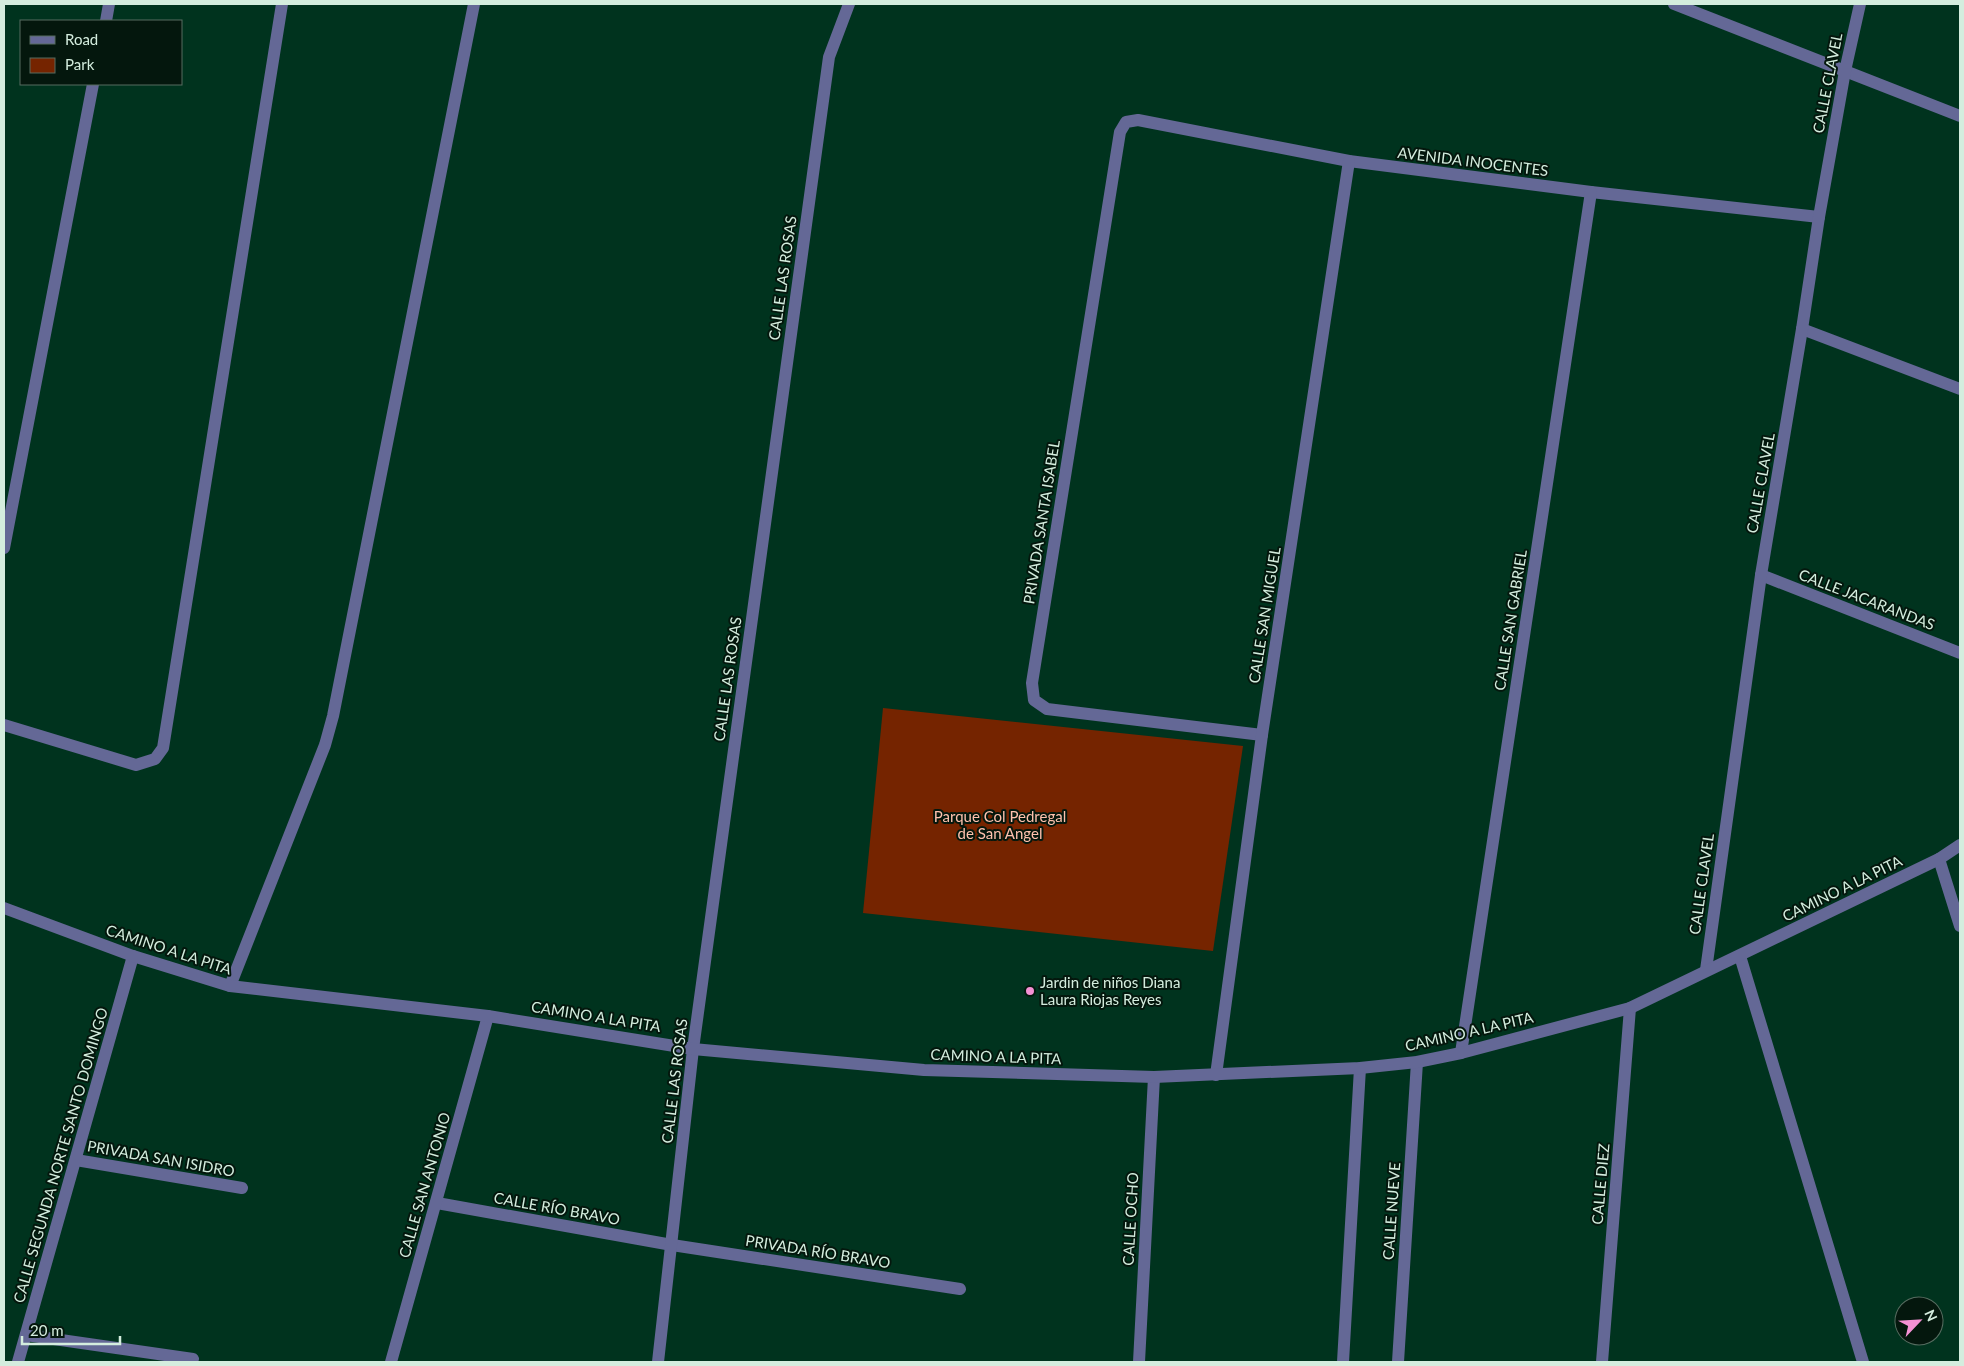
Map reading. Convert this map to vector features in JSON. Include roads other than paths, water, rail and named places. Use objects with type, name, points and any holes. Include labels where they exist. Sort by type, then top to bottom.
[{"type":"street","points":[[106,20],[109,4]]},
{"type":"street","points":[[4,725],[136,765],[155,760],[163,748],[282,4]]},
{"type":"street","points":[[230,986],[325,745],[333,716],[474,4]]},
{"type":"street","name":"CALLE LAS ROSAS","points":[[658,1362],[693,1049],[829,57],[849,4]]},
{"type":"street","points":[[1674,4],[1960,116]]},
{"type":"street","name":"CALLE CLAVEL","points":[[1706,970],[1761,575],[1819,217],[1845,70],[1860,4]]},
{"type":"street","points":[[4,548],[94,85]]},
{"type":"street","name":"AVENIDA INOCENTES","points":[[1126,122],[1138,120],[1349,161],[1591,192],[1819,217]]},
{"type":"street","name":"PRIVADA SANTA ISABEL","points":[[1126,122],[1120,132],[1032,682],[1034,700],[1047,709],[1262,735]]},
{"type":"street","name":"CALLE SAN MIGUEL","points":[[1216,1075],[1262,735],[1349,161]]},
{"type":"street","name":"CALLE SAN GABRIEL","points":[[1461,1053],[1591,192]]},
{"type":"street","points":[[1802,329],[1960,389]]},
{"type":"street","name":"CALLE JACARANDAS","points":[[1761,575],[1960,653]]},
{"type":"street","name":"CAMINO A LA PITA","points":[[4,908],[133,956],[230,986],[488,1016],[693,1049],[924,1070],[1154,1077],[1360,1068],[1417,1062],[1461,1053],[1630,1008],[1939,859],[1960,845]]},
{"type":"street","points":[[1939,859],[1960,926]]},
{"type":"street","name":"CALLE SEGUNDA NORTE SANTO DOMINGO","points":[[18,1362],[133,956]]},
{"type":"street","points":[[1740,956],[1864,1362]]},
{"type":"street","name":"CALLE DIEZ","points":[[1602,1362],[1630,1008]]},
{"type":"street","name":"CALLE SAN ANTONIO","points":[[391,1362],[488,1016]]},
{"type":"street","name":"CALLE NUEVE","points":[[1398,1362],[1417,1062]]},
{"type":"street","points":[[1343,1362],[1360,1068]]},
{"type":"street","name":"CALLE OCHO","points":[[1139,1362],[1154,1077]]},
{"type":"street","name":"PRIVADA SAN ISIDRO","points":[[76,1160],[242,1188]]},
{"type":"street","name":"CALLE RÍO BRAVO","points":[[437,1202],[672,1245]]},
{"type":"street","name":"PRIVADA RÍO BRAVO","points":[[672,1245],[960,1289]]},
{"type":"street","points":[[26,1335],[193,1359]]},
{"type":"place","name":"Jardin de niños Diana Laura Riojas Reyes","points":[[1030,991]]},
{"type":"park label","name":"Parque Col Pedregal de San Angel","points":[[1000,824]]}]
